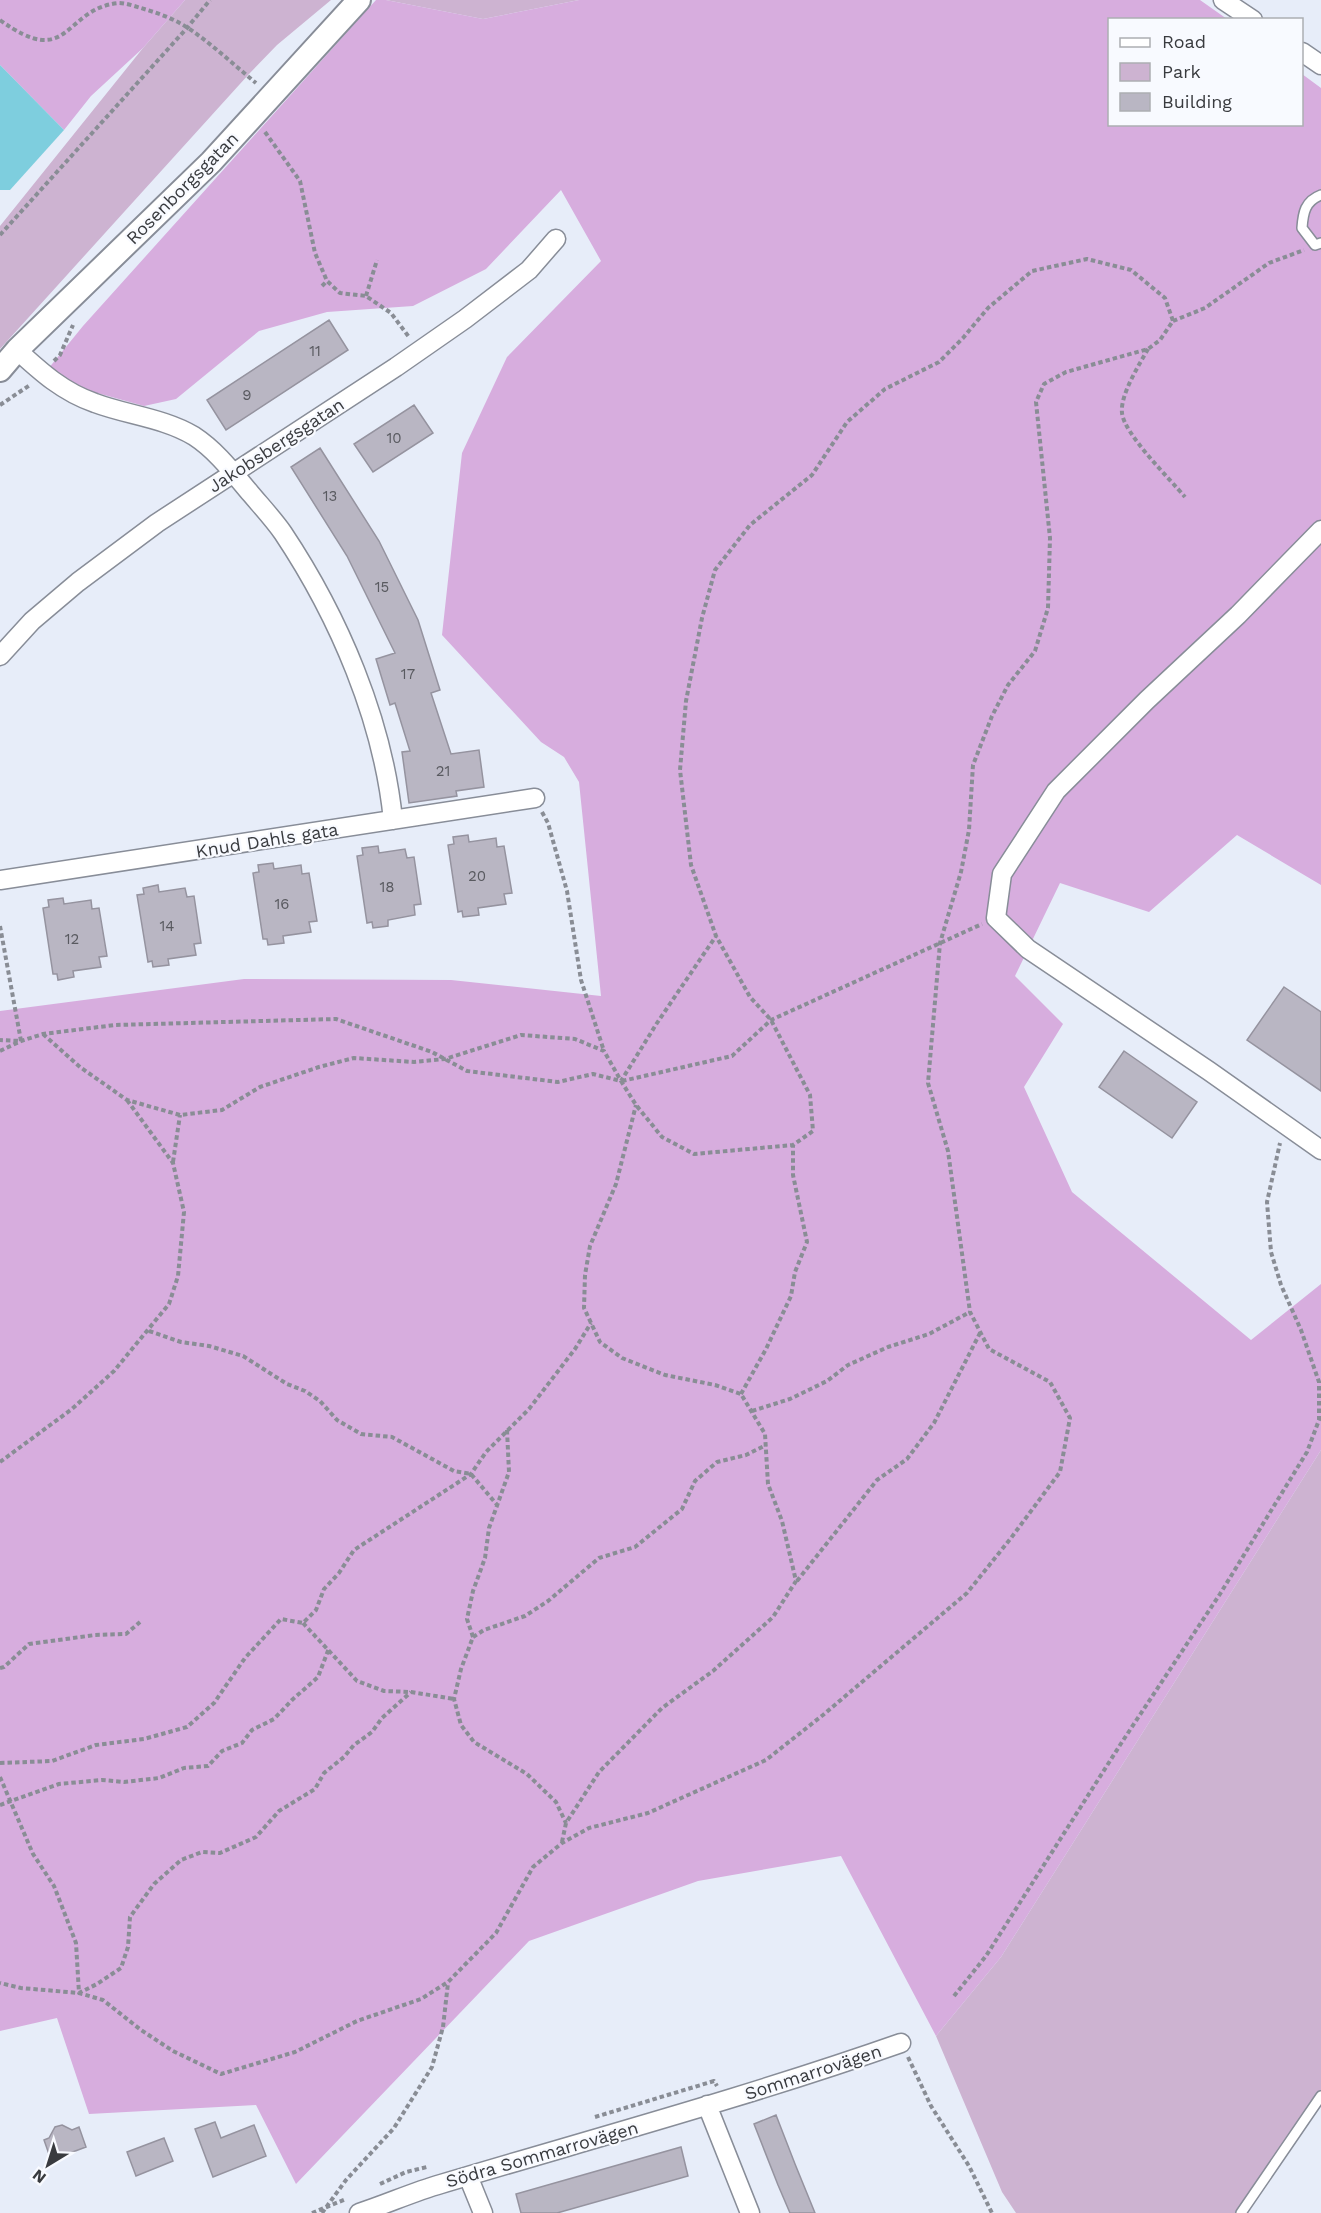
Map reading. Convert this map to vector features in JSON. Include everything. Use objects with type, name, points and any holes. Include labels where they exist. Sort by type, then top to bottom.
[{"type":"street","name":"Rosenborgsgatan","points":[[0,370],[17,350],[211,162],[360,0]]},
{"type":"street","points":[[1223,0],[1250,18]]},
{"type":"street","points":[[1303,53],[1321,65]]},
{"type":"street","name":"Jakobsbergsgatan","points":[[0,656],[32,621],[78,582],[157,523],[420,351],[529,270],[556,239]]},
{"type":"street","points":[[17,350],[42,373],[70,392],[96,404],[167,424],[195,437],[211,449],[234,473],[282,532],[342,638],[366,700],[389,787],[393,820]]},
{"type":"street","points":[[1321,530],[1238,615],[1147,700],[1056,791],[1002,874],[996,918],[1028,949],[1321,1150]]},
{"type":"street","name":"Knud Dahls gata","points":[[0,880],[535,798]]},
{"type":"street","name":"Sommarrovägen","points":[[725,2100],[901,2043]]},
{"type":"street","name":"Södra Sommarrovägen","points":[[360,2213],[438,2184],[725,2100]]},
{"type":"street","points":[[707,2105],[750,2213]]},
{"type":"street","points":[[468,2176],[483,2213]]},
{"type":"lane","points":[[1318,244],[1302,228],[1304,210],[1321,195]]},
{"type":"lane","points":[[1241,2213],[1321,2096]]},
{"type":"path","points":[[0,235],[210,0]]},
{"type":"path","points":[[0,20],[26,36],[40,40],[66,34],[87,15],[118,3],[128,2],[187,28],[262,87],[270,98]]},
{"type":"path","points":[[264,131],[300,181],[318,264],[327,281],[340,293],[366,296],[391,313],[420,351]]},
{"type":"path","points":[[0,1983],[21,1988],[79,1993],[103,2000],[141,2030],[173,2051],[220,2074],[295,2052],[357,2021],[421,1999],[448,1982],[496,1934],[533,1867],[562,1843],[589,1828],[648,1813],[766,1760],[823,1715],[967,1593],[1011,1539],[1060,1472],[1070,1418],[1050,1382],[989,1348],[970,1312],[948,1151],[928,1083],[940,943],[961,872],[969,830],[973,765],[992,716],[1008,685],[1035,651],[1048,608],[1050,538],[1036,402],[1044,384],[1066,372],[1148,349],[1160,340],[1173,321],[1205,309],[1269,263],[1318,244]]},
{"type":"path","points":[[535,798],[552,835],[567,891],[581,980],[604,1051],[636,1105],[662,1137],[694,1154],[793,1145],[813,1131],[810,1095],[771,1020],[750,997],[716,936],[691,865],[680,770],[686,701],[702,618],[716,570],[750,525],[813,475],[847,422],[885,389],[939,362],[988,308],[1032,272],[1087,259],[1131,270],[1165,298],[1173,321]]},
{"type":"path","points":[[366,296],[376,260]]},
{"type":"path","points":[[321,286],[327,281]]},
{"type":"path","points":[[1148,349],[1128,386],[1122,413],[1130,433],[1185,497]]},
{"type":"path","points":[[0,1051],[43,1034],[115,1025],[336,1019],[432,1052],[467,1071],[558,1082],[593,1074],[621,1081],[732,1056],[771,1020],[996,918]]},
{"type":"path","points":[[0,926],[21,1041]]},
{"type":"path","points":[[621,1081],[716,936]]},
{"type":"path","points":[[43,1034],[80,1067],[127,1100],[180,1115],[222,1110],[260,1087],[354,1058],[414,1062],[445,1059],[521,1035],[575,1040],[604,1051]]},
{"type":"path","points":[[0,1040],[21,1041]]},
{"type":"path","points":[[0,1462],[72,1409],[98,1386],[149,1331],[169,1304],[178,1276],[184,1212],[172,1163],[127,1100]]},
{"type":"path","points":[[636,1105],[616,1184],[590,1246],[585,1275],[584,1308],[600,1342],[622,1358],[665,1375],[741,1394],[765,1434],[768,1484],[782,1521],[796,1581]]},
{"type":"path","points":[[172,1163],[180,1115]]},
{"type":"path","points":[[954,1996],[986,1956],[1122,1742],[1220,1594],[1301,1461],[1319,1420],[1319,1382],[1301,1330],[1281,1285],[1271,1252],[1267,1202],[1284,1124]]},
{"type":"path","points":[[741,1394],[791,1296],[795,1272],[807,1242],[793,1175],[793,1145]]},
{"type":"path","points":[[752,1411],[790,1398],[827,1381],[848,1365],[888,1347],[929,1334],[970,1312]]},
{"type":"path","points":[[303,1623],[316,1610],[324,1589],[339,1574],[354,1550],[429,1502],[449,1486],[471,1474],[486,1452],[529,1409],[576,1349],[591,1323]]},
{"type":"path","points":[[149,1331],[181,1342],[209,1346],[243,1356],[287,1384],[305,1391],[320,1401],[337,1420],[361,1434],[392,1437],[454,1471],[471,1474],[498,1506]]},
{"type":"path","points":[[562,1843],[566,1823],[599,1772],[662,1708],[713,1671],[773,1617],[796,1581],[877,1480],[907,1459],[934,1423],[980,1332]]},
{"type":"path","points":[[473,1637],[467,1619],[473,1591],[485,1558],[489,1528],[508,1472],[507,1429]]},
{"type":"path","points":[[566,1823],[556,1802],[527,1774],[474,1742],[461,1725],[454,1699],[461,1669],[473,1637],[484,1630],[525,1616],[548,1601],[599,1558],[635,1547],[682,1509],[695,1480],[717,1462],[746,1455],[766,1444]]},
{"type":"path","points":[[0,1763],[52,1761],[96,1745],[144,1739],[187,1727],[214,1703],[245,1658],[281,1619],[303,1623],[357,1681],[384,1691],[411,1692],[454,1699]]},
{"type":"path","points":[[0,1668],[29,1644],[95,1635],[126,1634],[140,1622]]},
{"type":"path","points":[[0,1805],[59,1784],[102,1780],[124,1782],[159,1778],[183,1768],[208,1766],[222,1751],[242,1743],[252,1731],[274,1719],[318,1677],[328,1648]]},
{"type":"path","points":[[79,1993],[121,1968],[129,1947],[130,1917],[154,1884],[180,1860],[202,1852],[220,1853],[256,1837],[279,1811],[315,1789],[324,1773],[344,1757],[354,1745],[372,1732],[382,1718],[411,1692]]},
{"type":"path","points":[[0,1777],[33,1854],[54,1886],[76,1943],[79,1993]]},
{"type":"path","points":[[322,2213],[346,2180],[394,2128],[432,2067],[443,2027],[448,1982]]},
{"type":"path","points":[[901,2043],[931,2106],[969,2166],[992,2213]]},
{"type":"green space","points":[[185,0],[331,0],[277,45],[249,74],[0,349],[0,226],[143,48]]},
{"type":"green space","points":[[386,0],[579,0],[483,19]]},
{"type":"green space","points":[[1321,1450],[1321,2096],[1241,2213],[1016,2213],[1002,2192],[936,2036],[1001,1957]]},
{"type":"shaded area","points":[[0,0],[185,0],[143,48],[91,96],[64,130],[0,65]]},
{"type":"shaded area","points":[[376,0],[483,19],[579,0],[1200,0],[1226,18],[1108,18],[1108,126],[1303,126],[1303,75],[1321,88],[1321,885],[1237,835],[1149,912],[1060,883],[1015,976],[1063,1024],[1024,1087],[1072,1192],[1251,1340],[1321,1284],[1321,1450],[1001,1957],[936,2036],[841,1856],[698,1881],[529,1941],[296,2184],[256,2105],[89,2114],[57,2018],[0,2031],[0,1011],[244,979],[451,980],[601,996],[579,782],[564,757],[541,742],[442,635],[462,453],[507,357],[601,261],[561,190],[486,269],[413,306],[327,312],[259,331],[176,399],[144,406],[90,391],[48,369],[83,326]]},
{"type":"water","points":[[0,65],[64,130],[10,190],[0,190]]},
{"type":"building","points":[[329,320],[348,350],[226,430],[207,400]]},
{"type":"building","points":[[414,405],[433,433],[373,472],[354,444]]},
{"type":"building","points":[[320,448],[379,541],[418,620],[440,690],[431,693],[451,754],[479,750],[484,787],[456,791],[457,796],[409,803],[402,752],[410,751],[395,703],[390,705],[376,659],[395,653],[347,556],[291,467]]},
{"type":"building","points":[[468,835],[469,842],[496,838],[497,847],[504,846],[512,893],[504,894],[506,904],[478,908],[479,915],[463,917],[462,911],[458,912],[448,845],[454,844],[453,837]]},
{"type":"building","points":[[378,846],[379,853],[405,849],[407,858],[414,857],[421,904],[414,905],[415,915],[388,920],[388,926],[373,928],[372,922],[367,923],[357,856],[363,855],[362,848]]},
{"type":"building","points":[[273,863],[274,869],[301,865],[302,874],[309,873],[317,921],[309,922],[311,932],[283,936],[284,943],[268,945],[267,939],[263,939],[253,873],[259,872],[258,865]]},
{"type":"building","points":[[158,885],[159,892],[185,888],[187,897],[194,896],[201,943],[194,944],[196,955],[168,959],[169,965],[153,967],[152,961],[148,962],[137,895],[144,894],[143,888]]},
{"type":"building","points":[[63,898],[64,904],[91,900],[92,909],[99,908],[107,956],[99,957],[101,967],[73,971],[74,977],[58,980],[57,974],[53,974],[43,908],[49,907],[48,900]]},
{"type":"building","points":[[1284,987],[1321,1012],[1321,1091],[1247,1040]]},
{"type":"building","points":[[1124,1051],[1197,1102],[1172,1138],[1099,1087]]},
{"type":"building","points":[[776,2115],[815,2213],[790,2213],[778,2185],[754,2124]]},
{"type":"building","points":[[215,2122],[221,2138],[254,2125],[266,2156],[213,2177],[195,2129]]},
{"type":"building","points":[[62,2125],[72,2130],[79,2127],[86,2147],[51,2160],[44,2140],[49,2138],[55,2127]]},
{"type":"building","points":[[164,2138],[173,2161],[136,2176],[127,2152]]},
{"type":"building","points":[[681,2147],[688,2176],[557,2213],[521,2213],[516,2194]]}]
